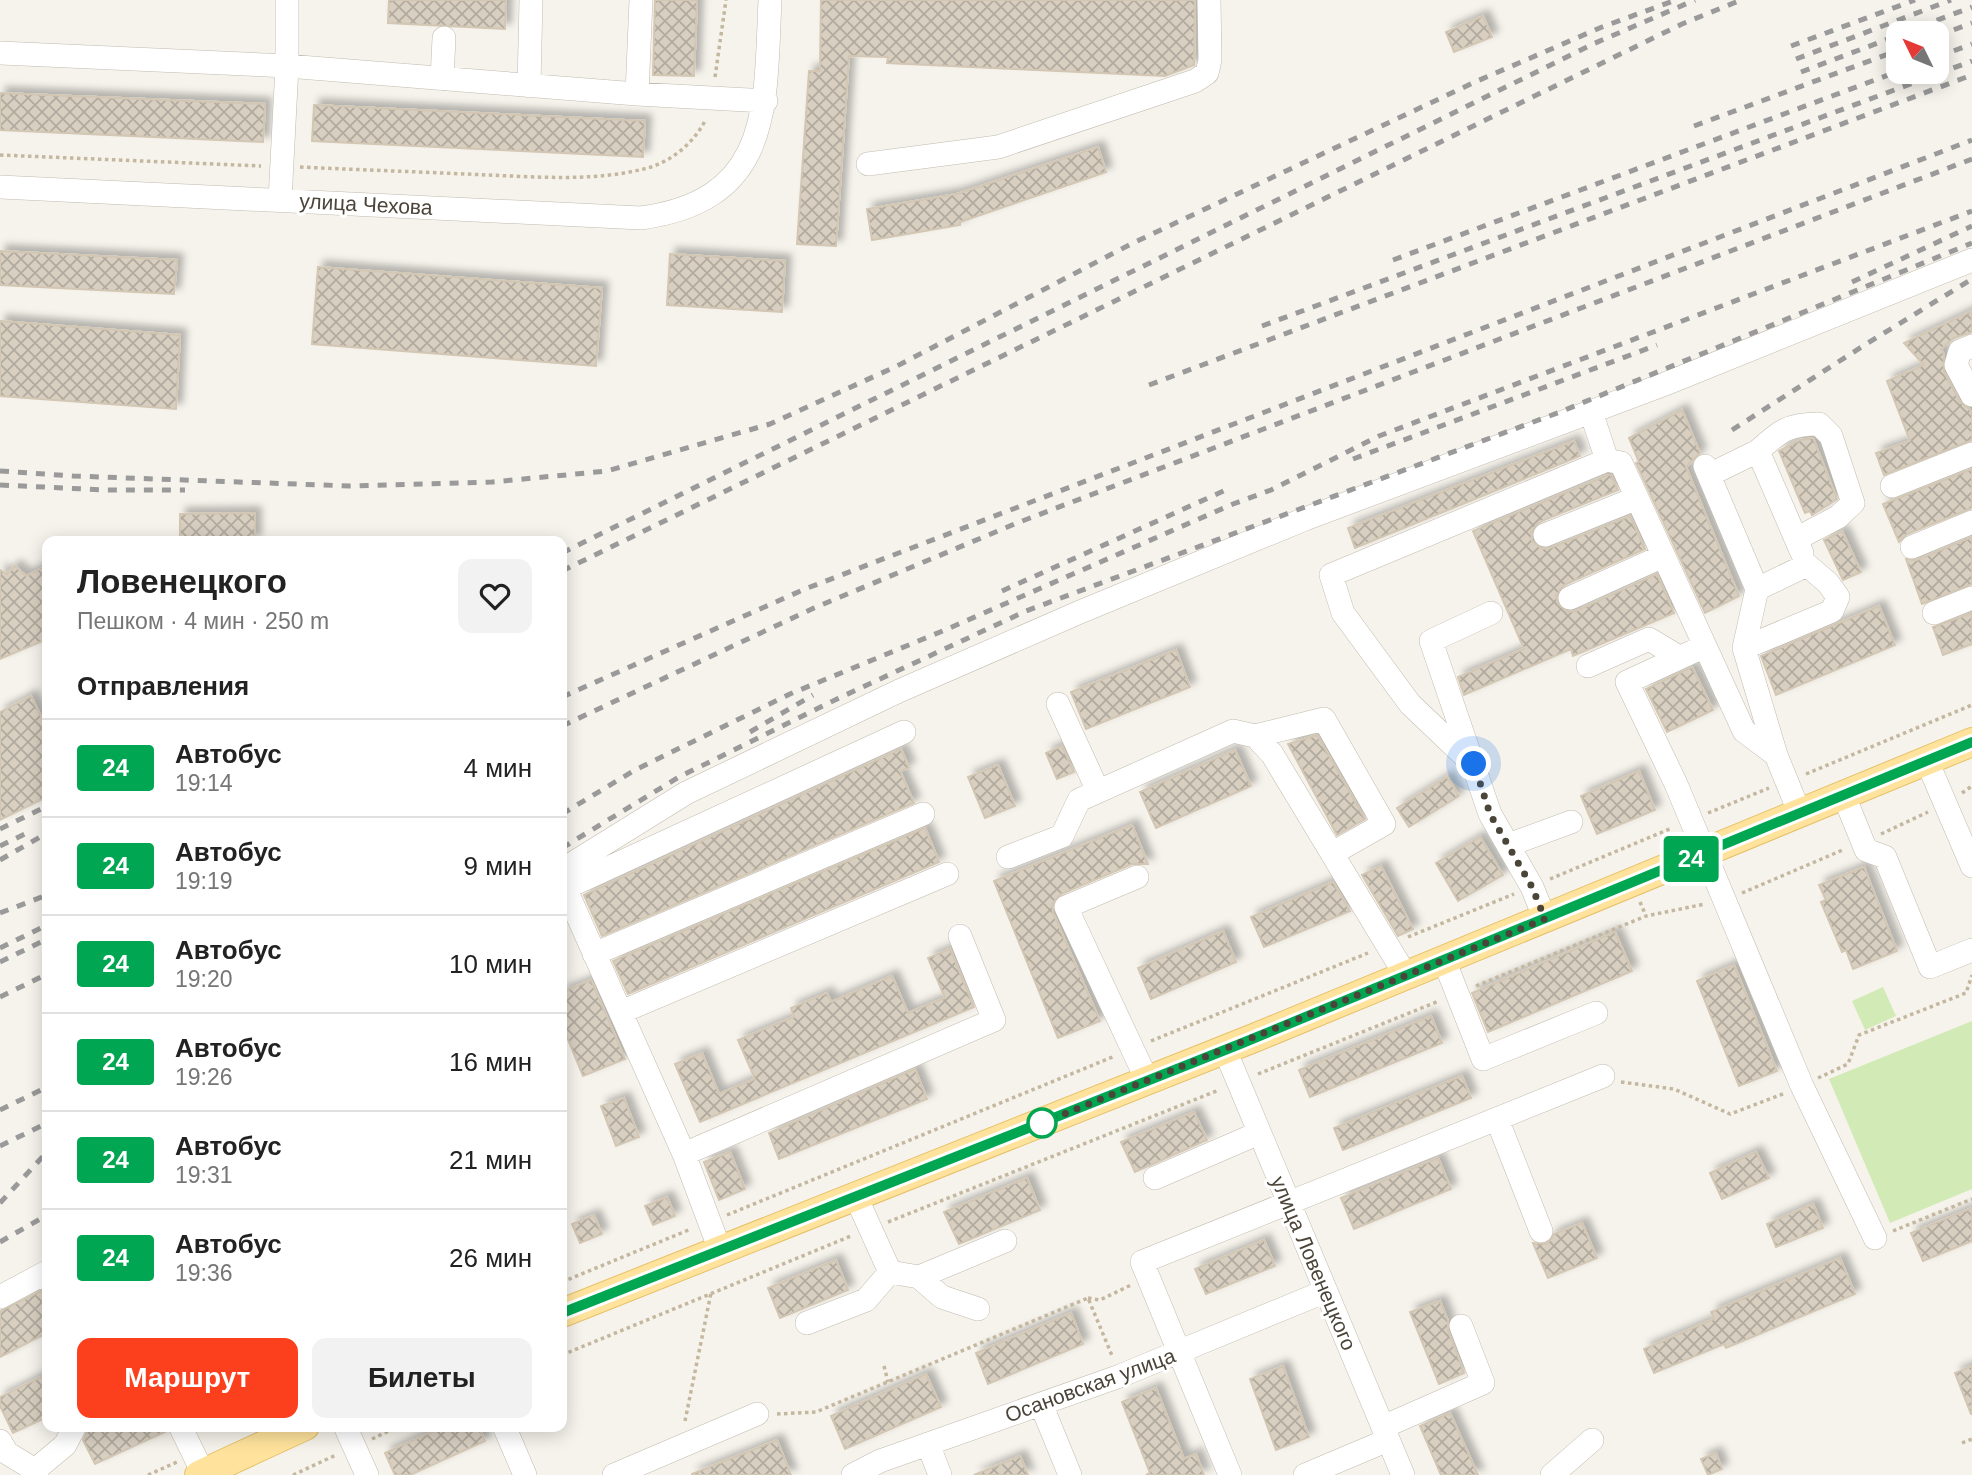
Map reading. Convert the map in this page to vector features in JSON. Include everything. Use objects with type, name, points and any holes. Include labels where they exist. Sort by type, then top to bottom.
[{"type":"main road","points":[[567,1311],[1225,1050],[1972,742]]},
{"type":"main road","points":[[202,1474],[292,1432]]},
{"type":"street","points":[[280,200],[287,66],[287,0]]},
{"type":"street","points":[[529,86],[531,0]]},
{"type":"street","points":[[636,94],[641,0]]},
{"type":"street","name":"улица Чехова","points":[[0,187],[641,218],[671,214],[699,203],[724,185],[744,162],[757,136],[766,101],[770,0]]},
{"type":"street","points":[[869,164],[998,148],[1195,81],[1206,74],[1210,60],[1209,0]]},
{"type":"street","points":[[442,79],[444,38]]},
{"type":"street","points":[[0,53],[287,66],[636,94],[766,101]]},
{"type":"street","points":[[567,877],[686,793],[899,691],[1305,519],[1591,412],[1972,260]]},
{"type":"street","points":[[1972,345],[1960,351],[1956,365],[1972,395]]},
{"type":"street","points":[[1591,412],[1607,460]]},
{"type":"street","points":[[1796,539],[1838,517],[1853,503],[1831,436],[1819,424],[1798,424],[1781,431],[1758,451],[1707,470],[1757,589],[1744,648],[1776,755],[1800,814]]},
{"type":"street","points":[[1744,648],[1832,611],[1838,597],[1828,583],[1808,565],[1758,451]]},
{"type":"street","points":[[1892,486],[1972,454]]},
{"type":"street","points":[[1474,764],[1403,694],[1343,613],[1331,576],[1607,460],[1621,463],[1744,731],[1776,755]]},
{"type":"street","points":[[1545,535],[1637,498]]},
{"type":"street","points":[[1912,547],[1972,522]]},
{"type":"street","points":[[1570,598],[1663,556]]},
{"type":"street","points":[[1757,589],[1808,565]]},
{"type":"street","points":[[1934,613],[1972,598]]},
{"type":"street","points":[[1491,613],[1431,641],[1490,814],[1532,887],[1545,919]]},
{"type":"street","points":[[1588,666],[1649,639],[1679,657]]},
{"type":"street","points":[[1704,646],[1627,682],[1691,820],[1802,1086],[1875,1238]]},
{"type":"street","points":[[1058,704],[1098,791]]},
{"type":"street","points":[[1007,857],[1062,836],[1079,800],[1233,732],[1255,736],[1324,719],[1384,824],[1333,853]]},
{"type":"street","points":[[567,878],[820,771],[904,732]]},
{"type":"street","points":[[1255,736],[1272,754],[1406,976]]},
{"type":"street","points":[[799,739],[820,771]]},
{"type":"street","points":[[1927,761],[1972,866]]},
{"type":"street","points":[[1844,796],[1866,850],[1885,857],[1930,967],[1972,950]]},
{"type":"street","points":[[594,954],[923,814]]},
{"type":"street","points":[[1508,845],[1571,822]]},
{"type":"street","points":[[621,1012],[947,874]]},
{"type":"street","points":[[1137,877],[1066,907],[1147,1080]]},
{"type":"street","points":[[567,890],[684,1154],[720,1250]]},
{"type":"street","points":[[684,1154],[994,1020],[960,936]]},
{"type":"street","points":[[1444,960],[1483,1059],[1596,1013]]},
{"type":"street","name":"улица Ловенецкого","points":[[1225,1050],[1403,1475]]},
{"type":"street","points":[[1230,1475],[1142,1262],[1603,1076]]},
{"type":"street","points":[[1497,1119],[1541,1231]]},
{"type":"street","points":[[1155,1178],[1259,1133]]},
{"type":"street","points":[[856,1197],[890,1272]]},
{"type":"street","points":[[919,1277],[1005,1241]]},
{"type":"street","points":[[890,1272],[919,1277],[942,1297],[978,1309]]},
{"type":"street","points":[[807,1323],[866,1300],[890,1272]]},
{"type":"street","points":[[0,1297],[42,1274]]},
{"type":"street","name":"Осановская улица","points":[[853,1475],[880,1461],[1120,1376],[1326,1291]]},
{"type":"street","points":[[1305,1475],[1483,1383],[1461,1326]]},
{"type":"street","points":[[1041,1404],[1070,1475]]},
{"type":"street","points":[[614,1475],[757,1414]]},
{"type":"street","points":[[2,1450],[36,1472],[65,1445],[72,1432]]},
{"type":"street","points":[[183,1432],[202,1474]]},
{"type":"street","points":[[348,1432],[367,1475]]},
{"type":"street","points":[[507,1432],[525,1475]]},
{"type":"street","points":[[1552,1475],[1592,1440]]},
{"type":"street","points":[[928,1444],[940,1475]]},
{"type":"path","points":[[0,155],[539,177],[624,173],[668,159],[701,129],[708,114],[726,0]]},
{"type":"path","points":[[567,1280],[1972,705]]},
{"type":"path","points":[[567,1353],[1646,916],[1723,901],[1945,804],[1972,786]]},
{"type":"path","points":[[1875,1238],[1972,1199]]},
{"type":"path","points":[[680,1447],[711,1293]]},
{"type":"path","points":[[757,1414],[816,1412],[1088,1298],[1120,1376]]},
{"type":"path","points":[[884,1366],[888,1382]]},
{"type":"path","points":[[1962,1443],[1972,1439]]},
{"type":"green space","points":[[1883,987],[1896,1016],[1865,1030],[1852,1001]]},
{"type":"green space","points":[[1972,1021],[1972,1189],[1890,1223],[1829,1079]]},
{"type":"building","points":[[389,0],[506,0],[505,29],[388,23]]},
{"type":"building","points":[[655,0],[697,0],[694,76],[653,75]]},
{"type":"building","points":[[821,0],[1195,0],[1194,65],[1165,76],[887,63],[888,57],[849,56],[836,246],[797,244],[809,71],[820,71]]},
{"type":"building","points":[[1483,16],[1492,37],[1454,52],[1446,32]]},
{"type":"building","points":[[0,93],[265,104],[263,142],[0,130]]},
{"type":"building","points":[[314,105],[645,121],[643,157],[312,141]]},
{"type":"building","points":[[1098,147],[1106,172],[960,222],[960,225],[872,240],[867,209],[957,194]]},
{"type":"building","points":[[0,251],[177,260],[174,294],[0,285]]},
{"type":"building","points":[[670,254],[785,261],[782,312],[667,305]]},
{"type":"building","points":[[318,267],[602,288],[596,366],[312,344]]},
{"type":"building","points":[[1972,311],[1972,332],[1954,338],[1941,349],[1944,355],[1944,372],[1960,402],[1969,408],[1972,415],[1972,440],[1884,475],[1876,453],[1910,441],[1887,381],[1924,365],[1904,343]]},
{"type":"building","points":[[0,321],[180,335],[176,409],[0,396]]},
{"type":"building","points":[[1682,410],[1700,453],[1686,467],[1739,596],[1705,613],[1636,463],[1639,462],[1629,438]]},
{"type":"building","points":[[1813,438],[1837,499],[1812,515],[1810,511],[1805,513],[1779,451],[1800,440]]},
{"type":"building","points":[[1574,441],[1580,456],[1355,548],[1348,528]]},
{"type":"building","points":[[1972,469],[1972,508],[1907,534],[1899,542],[1883,504]]},
{"type":"building","points":[[1611,475],[1618,490],[1539,522],[1531,532],[1532,541],[1542,549],[1550,548],[1630,516],[1645,549],[1564,585],[1556,596],[1558,604],[1568,612],[1576,611],[1657,574],[1674,613],[1573,656],[1571,649],[1464,695],[1458,677],[1524,649],[1473,531]]},
{"type":"building","points":[[255,513],[255,536],[180,536],[180,514]]},
{"type":"building","points":[[1842,531],[1861,572],[1843,580],[1824,540]]},
{"type":"building","points":[[1972,537],[1972,584],[1922,604],[1906,559],[1917,560]]},
{"type":"building","points":[[15,566],[26,576],[42,568],[42,641],[0,659],[0,570],[7,574]]},
{"type":"building","points":[[1879,606],[1895,645],[1776,695],[1761,656]]},
{"type":"building","points":[[1972,613],[1972,644],[1943,655],[1933,627]]},
{"type":"building","points":[[1176,650],[1190,687],[1086,729],[1071,692]]},
{"type":"building","points":[[1692,667],[1713,710],[1667,732],[1646,689]]},
{"type":"building","points":[[31,696],[42,719],[42,799],[0,820],[0,712]]},
{"type":"building","points":[[1317,735],[1365,819],[1337,835],[1288,744]]},
{"type":"building","points":[[1062,746],[1074,772],[1057,779],[1046,753]]},
{"type":"building","points":[[901,749],[909,768],[900,771],[914,803],[602,936],[584,895]]},
{"type":"building","points":[[1235,750],[1251,786],[1156,828],[1140,792]]},
{"type":"building","points":[[998,765],[1015,806],[985,818],[968,777]]},
{"type":"building","points":[[1639,771],[1655,810],[1597,834],[1581,796]]},
{"type":"building","points":[[1447,777],[1459,796],[1409,827],[1397,808]]},
{"type":"building","points":[[1132,825],[1148,864],[1132,864],[1061,894],[1052,904],[1053,913],[1100,1021],[1058,1038],[994,881]]},
{"type":"building","points":[[925,828],[939,862],[628,994],[613,961]]},
{"type":"building","points":[[1480,837],[1503,875],[1458,901],[1436,863]]},
{"type":"building","points":[[1381,866],[1413,929],[1398,936],[1362,875]]},
{"type":"building","points":[[1864,867],[1897,951],[1853,969],[1846,950],[1842,952],[1821,902],[1826,900],[1819,885]]},
{"type":"building","points":[[1333,882],[1350,911],[1264,947],[1251,917]]},
{"type":"building","points":[[1223,931],[1236,962],[1151,999],[1138,968]]},
{"type":"building","points":[[1615,932],[1632,971],[1488,1032],[1472,993]]},
{"type":"building","points":[[950,949],[974,1007],[700,1122],[675,1064],[702,1053],[719,1094],[755,1079],[738,1040],[794,1017],[791,1008],[827,993],[831,1002],[892,976],[908,1013],[945,998],[928,958]]},
{"type":"building","points":[[1734,965],[1777,1071],[1739,1086],[1697,981]]},
{"type":"building","points":[[591,980],[625,1059],[583,1076],[567,1037],[567,990]]},
{"type":"building","points":[[1431,1016],[1442,1043],[1310,1097],[1299,1070]]},
{"type":"building","points":[[915,1069],[927,1099],[779,1159],[769,1133]]},
{"type":"building","points":[[1462,1076],[1471,1098],[1343,1150],[1334,1128]]},
{"type":"building","points":[[624,1098],[639,1137],[616,1146],[601,1106]]},
{"type":"building","points":[[1194,1112],[1207,1140],[1135,1172],[1121,1142]]},
{"type":"building","points":[[730,1152],[745,1189],[719,1200],[704,1162]]},
{"type":"building","points":[[1756,1152],[1769,1178],[1722,1199],[1710,1173]]},
{"type":"building","points":[[1438,1158],[1451,1189],[1354,1229],[1341,1198]]},
{"type":"building","points":[[1027,1178],[1040,1210],[959,1244],[944,1212]]},
{"type":"building","points":[[667,1197],[675,1216],[653,1225],[645,1206]]},
{"type":"building","points":[[1813,1204],[1823,1228],[1776,1247],[1767,1224]]},
{"type":"building","points":[[1972,1208],[1972,1241],[1923,1261],[1911,1233]]},
{"type":"building","points":[[594,1215],[602,1234],[580,1243],[572,1224]]},
{"type":"building","points":[[1582,1223],[1597,1258],[1548,1278],[1533,1243],[1547,1244],[1554,1234]]},
{"type":"building","points":[[1264,1240],[1275,1266],[1206,1294],[1195,1269]]},
{"type":"building","points":[[1840,1258],[1855,1294],[1726,1348],[1724,1344],[1654,1373],[1644,1349],[1714,1319],[1711,1312]]},
{"type":"building","points":[[836,1260],[848,1290],[780,1318],[768,1288]]},
{"type":"building","points":[[41,1291],[42,1336],[0,1357],[0,1311]]},
{"type":"building","points":[[1440,1301],[1464,1373],[1439,1384],[1410,1312]]},
{"type":"building","points":[[1071,1313],[1083,1344],[988,1384],[976,1353]]},
{"type":"building","points":[[1283,1366],[1309,1437],[1276,1450],[1250,1379]]},
{"type":"building","points":[[1972,1366],[1972,1414],[1971,1414],[1955,1373]]},
{"type":"building","points":[[926,1374],[941,1407],[845,1449],[831,1416]]},
{"type":"building","points":[[42,1376],[42,1419],[13,1433],[0,1406],[0,1397]]},
{"type":"building","points":[[1156,1388],[1184,1459],[1196,1454],[1204,1475],[1146,1475],[1150,1473],[1122,1402]]},
{"type":"building","points":[[1450,1413],[1478,1475],[1441,1475],[1420,1426]]},
{"type":"building","points":[[87,1432],[165,1432],[95,1464],[83,1440]]},
{"type":"building","points":[[432,1432],[481,1432],[485,1441],[410,1475],[395,1475],[385,1453]]},
{"type":"building","points":[[777,1440],[791,1475],[692,1475],[692,1474]]},
{"type":"building","points":[[1716,1453],[1722,1469],[1708,1475],[1701,1459]]},
{"type":"building","points":[[1020,1456],[1028,1475],[974,1475]]},
{"type":"railway","points":[[0,471],[350,486],[492,482],[607,471],[770,424],[897,366],[1133,243],[1475,82],[1602,27],[1676,0]]},
{"type":"railway","points":[[567,551],[1593,44],[1695,0]]},
{"type":"railway","points":[[567,569],[1682,24],[1741,0]]},
{"type":"railway","points":[[1791,46],[1915,0]]},
{"type":"railway","points":[[1796,59],[1951,0]]},
{"type":"railway","points":[[1935,21],[1972,7]]},
{"type":"railway","points":[[1950,31],[1972,23]]},
{"type":"railway","points":[[1801,72],[1886,40]]},
{"type":"railway","points":[[1950,52],[1972,44]]},
{"type":"railway","points":[[1694,126],[1886,55]]},
{"type":"railway","points":[[1262,326],[1972,61]]},
{"type":"railway","points":[[1149,385],[1972,75]]},
{"type":"railway","points":[[1393,260],[1886,76]]},
{"type":"railway","points":[[567,695],[805,589],[1972,140]]},
{"type":"railway","points":[[567,724],[814,608],[1017,523],[1972,159]]},
{"type":"railway","points":[[567,811],[635,770],[790,694],[1271,490],[1379,436],[1972,211]]},
{"type":"railway","points":[[1852,282],[1972,226]]},
{"type":"railway","points":[[567,845],[679,777],[837,699],[1026,611],[1560,412],[1972,243]]},
{"type":"railway","points":[[1732,430],[1972,279]]},
{"type":"railway","points":[[1353,459],[1657,345]]},
{"type":"railway","points":[[0,485],[106,490],[185,490]]},
{"type":"railway","points":[[1002,591],[1228,489]]},
{"type":"railway","points":[[750,732],[813,695]]},
{"type":"railway","points":[[0,829],[42,808]]},
{"type":"railway","points":[[0,846],[31,831]]},
{"type":"railway","points":[[0,860],[42,836]]},
{"type":"railway","points":[[0,913],[42,897]]},
{"type":"railway","points":[[0,948],[42,927]]},
{"type":"railway","points":[[0,962],[42,941]]},
{"type":"railway","points":[[0,997],[42,976]]},
{"type":"railway","points":[[0,1110],[42,1089]]},
{"type":"railway","points":[[0,1146],[42,1125]]},
{"type":"railway","points":[[0,1203],[42,1157]]},
{"type":"railway","points":[[0,1242],[42,1218]]},
{"type":"bus line","name":"24","points":[[567,1311],[1240,1044],[1972,742]]},
{"type":"route","points":[[1042,1123],[1545,919],[1532,887],[1490,814],[1474,764]]}]
